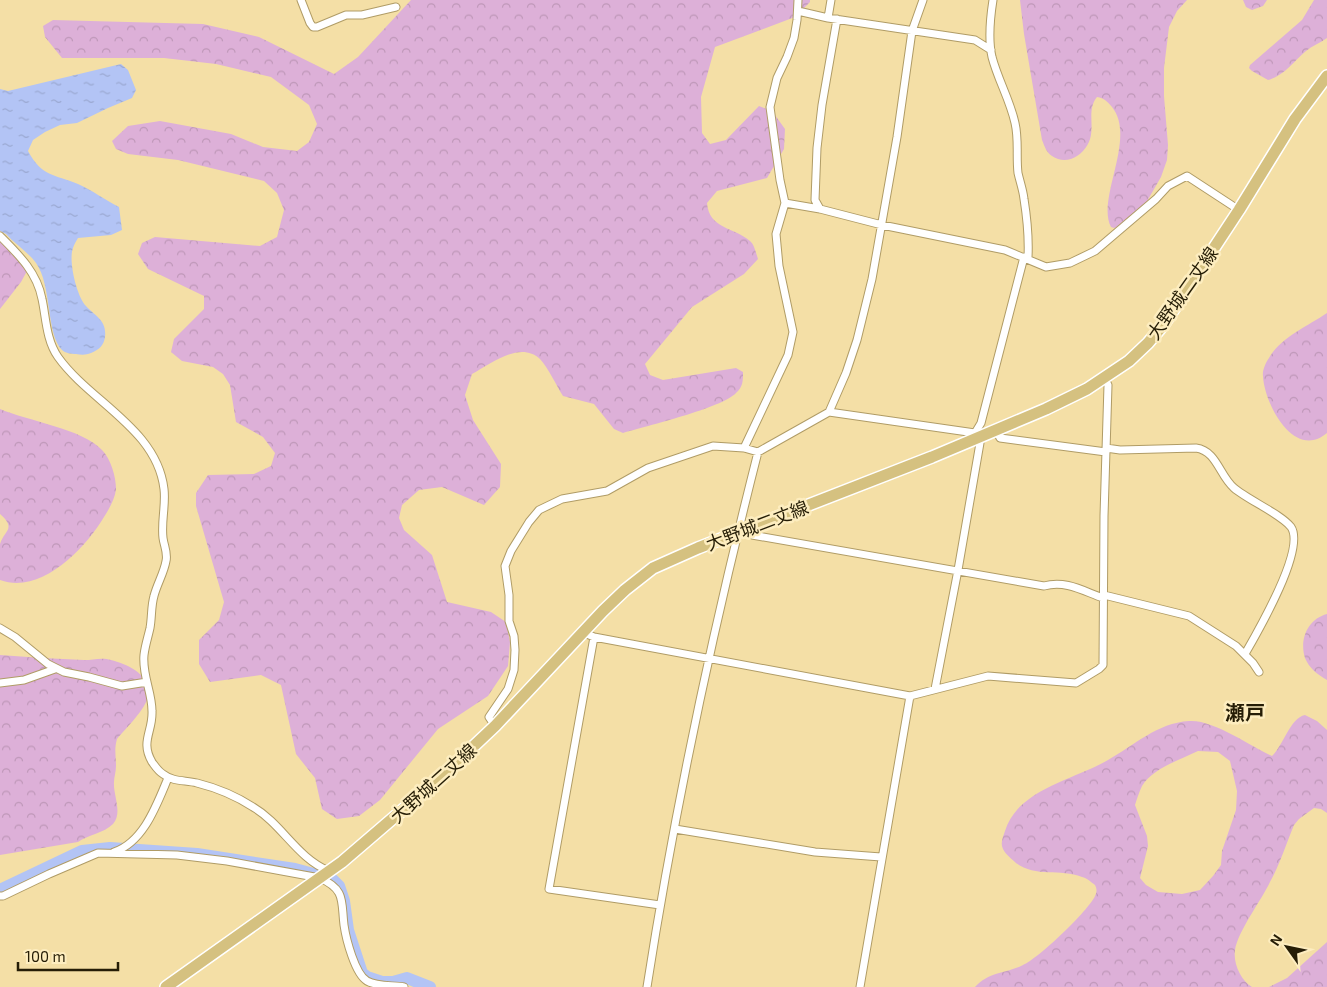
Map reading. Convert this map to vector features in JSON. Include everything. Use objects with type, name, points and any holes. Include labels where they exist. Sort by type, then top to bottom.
[{"type":"main road","name":"大野城二丈線","points":[[166,987],[342,862],[441,777],[495,726],[582,632],[625,590],[653,568],[737,532],[891,474],[976,435],[996,430],[1069,398],[1105,379],[1129,361],[1164,324],[1239,210],[1295,119],[1327,76]]},
{"type":"street","points":[[301,0],[313,27],[346,16],[362,15],[396,7]]},
{"type":"street","points":[[744,448],[788,355],[791,344],[792,332],[779,266],[776,234],[785,203],[770,107],[777,78],[794,38],[798,0]]},
{"type":"street","points":[[828,18],[832,0]]},
{"type":"street","points":[[495,726],[489,717],[508,689],[514,670],[514,636],[509,621],[509,595],[505,566],[510,551],[529,522],[540,510],[562,499],[606,491],[648,468],[714,446],[744,448],[758,452],[829,412],[846,373],[857,340],[872,279],[897,137],[912,31],[923,0]]},
{"type":"street","points":[[936,689],[980,443],[976,435],[981,423],[1024,257],[1028,257],[1029,237],[1024,198],[1018,173],[1018,138],[1012,111],[991,50],[992,0]]},
{"type":"street","points":[[798,10],[828,18],[975,40],[991,50]]},
{"type":"street","points":[[820,210],[815,200],[817,148],[822,105],[837,19]]},
{"type":"street","points":[[785,203],[882,226],[997,249],[1024,257],[1046,267],[1070,263],[1084,258],[1110,239],[1156,199],[1168,186],[1187,176],[1239,210]]},
{"type":"street","points":[[0,236],[26,264],[37,281],[44,315],[56,354],[68,370],[143,441],[159,465],[165,491],[162,524],[167,561],[153,602],[144,656],[144,669],[152,709],[146,748],[158,770],[168,778],[197,783],[231,795],[255,808],[280,828],[338,890],[343,905],[347,938],[359,974],[368,982],[404,987]]},
{"type":"street","points":[[582,632],[594,637],[910,696],[988,676],[1076,683],[1099,670],[1103,665],[1104,516],[1108,385],[1105,379]]},
{"type":"street","points":[[829,412],[976,435]]},
{"type":"street","points":[[996,430],[1000,438],[1106,450],[1205,449],[1212,456],[1233,488],[1292,528],[1294,538],[1291,556],[1279,592],[1244,654]]},
{"type":"street","points":[[647,987],[660,905],[708,658],[737,532],[758,452]]},
{"type":"street","points":[[750,528],[752,535],[1044,586],[1066,584],[1104,596],[1188,616],[1236,646],[1259,672]]},
{"type":"street","points":[[0,628],[15,637],[55,669],[122,686],[147,682]]},
{"type":"street","points":[[594,637],[549,889],[660,905]]},
{"type":"street","points":[[0,683],[24,680],[55,669]]},
{"type":"street","points":[[860,987],[910,696]]},
{"type":"street","points":[[112,853],[128,846],[139,833],[155,808],[168,778]]},
{"type":"street","points":[[675,829],[815,852],[881,857]]},
{"type":"street","points":[[0,896],[98,853],[177,855],[325,874]]},
{"type":"green space","points":[[411,0],[810,0],[810,2],[795,17],[715,47],[701,97],[702,133],[710,144],[726,140],[759,106],[772,111],[785,129],[784,149],[767,178],[717,191],[707,203],[712,218],[717,223],[744,236],[751,242],[758,259],[744,274],[692,307],[645,364],[650,375],[663,380],[736,368],[743,372],[743,381],[740,388],[728,399],[716,405],[623,433],[614,429],[594,404],[563,396],[543,363],[532,354],[524,352],[506,356],[472,374],[465,395],[473,420],[501,464],[500,487],[484,505],[442,487],[419,490],[402,505],[399,518],[404,530],[432,555],[447,602],[491,612],[506,622],[510,642],[508,666],[488,696],[438,729],[380,800],[359,816],[337,819],[322,809],[315,778],[296,754],[281,685],[261,675],[210,682],[199,664],[199,640],[219,620],[224,602],[196,506],[196,493],[208,475],[254,474],[271,466],[275,453],[263,437],[236,422],[230,385],[223,374],[213,367],[182,361],[171,352],[174,339],[204,309],[204,296],[148,269],[138,254],[142,243],[155,237],[260,246],[277,237],[284,210],[277,193],[264,181],[178,160],[128,154],[116,149],[112,141],[128,126],[160,121],[231,134],[263,147],[297,151],[309,142],[317,124],[309,105],[271,77],[216,64],[164,58],[62,58],[45,37],[43,26],[53,20],[203,24],[259,37],[334,74],[358,57]]},
{"type":"green space","points":[[1020,0],[1187,0],[1177,11],[1169,27],[1164,68],[1167,160],[1161,177],[1146,203],[1123,226],[1111,227],[1108,215],[1108,201],[1119,151],[1119,120],[1109,103],[1097,97],[1093,103],[1091,137],[1083,151],[1079,155],[1066,160],[1061,160],[1048,153],[1042,140]]},
{"type":"green space","points":[[1243,0],[1267,0],[1263,6],[1252,10],[1246,7]]},
{"type":"green space","points":[[1314,0],[1327,0],[1327,38],[1308,49],[1284,72],[1274,78],[1268,80],[1252,71],[1249,68],[1250,65],[1302,20]]},
{"type":"green space","points":[[0,240],[24,265],[27,271],[0,309]]},
{"type":"green space","points":[[1327,313],[1327,433],[1315,440],[1303,440],[1283,425],[1275,413],[1265,387],[1263,372],[1268,360],[1280,344],[1295,332]]},
{"type":"green space","points":[[0,409],[82,436],[102,450],[108,458],[115,479],[116,489],[112,504],[96,530],[74,555],[60,566],[46,575],[31,581],[15,583],[0,580],[0,544],[9,526],[0,514]]},
{"type":"green space","points":[[1327,614],[1327,680],[1309,665],[1303,651],[1303,644],[1310,625]]},
{"type":"green space","points":[[0,655],[52,659],[108,659],[131,667],[146,682],[148,696],[146,701],[140,712],[117,739],[114,787],[117,815],[113,824],[101,832],[78,842],[0,855]]},
{"type":"green space","points":[[1305,715],[1317,721],[1327,730],[1327,813],[1321,809],[1314,808],[1294,825],[1274,875],[1240,934],[1235,950],[1235,961],[1241,976],[1252,987],[975,987],[986,978],[1023,965],[1040,954],[1074,922],[1091,903],[1096,893],[1095,885],[1086,878],[1074,874],[1040,872],[1024,868],[1016,863],[1003,849],[1003,836],[1012,817],[1034,795],[1108,760],[1156,730],[1189,721],[1209,724],[1272,756],[1295,721]],"holes":[[[1198,751],[1218,752],[1230,761],[1237,791],[1236,810],[1222,851],[1221,865],[1200,890],[1182,894],[1158,892],[1146,885],[1140,878],[1148,846],[1147,836],[1135,805],[1141,788],[1153,774],[1175,761]]]},
{"type":"green space","points":[[1327,942],[1327,987],[1269,987],[1287,978]]},
{"type":"water","points":[[121,64],[128,70],[136,90],[132,98],[77,123],[60,125],[45,132],[33,140],[28,151],[38,166],[44,170],[83,186],[119,207],[122,230],[111,235],[78,238],[73,248],[73,270],[79,295],[86,306],[102,322],[105,337],[102,345],[94,352],[84,355],[70,354],[62,350],[53,333],[45,284],[36,263],[6,234],[0,231],[0,89],[8,91]]},
{"type":"waterway","points":[[0,890],[82,851],[110,848],[197,854],[295,869],[332,879],[339,886],[344,901],[348,930],[362,973],[367,977],[382,982],[393,982],[407,978],[430,987]]},
{"type":"district","name":"瀬戸","points":[[1245,712]]}]
